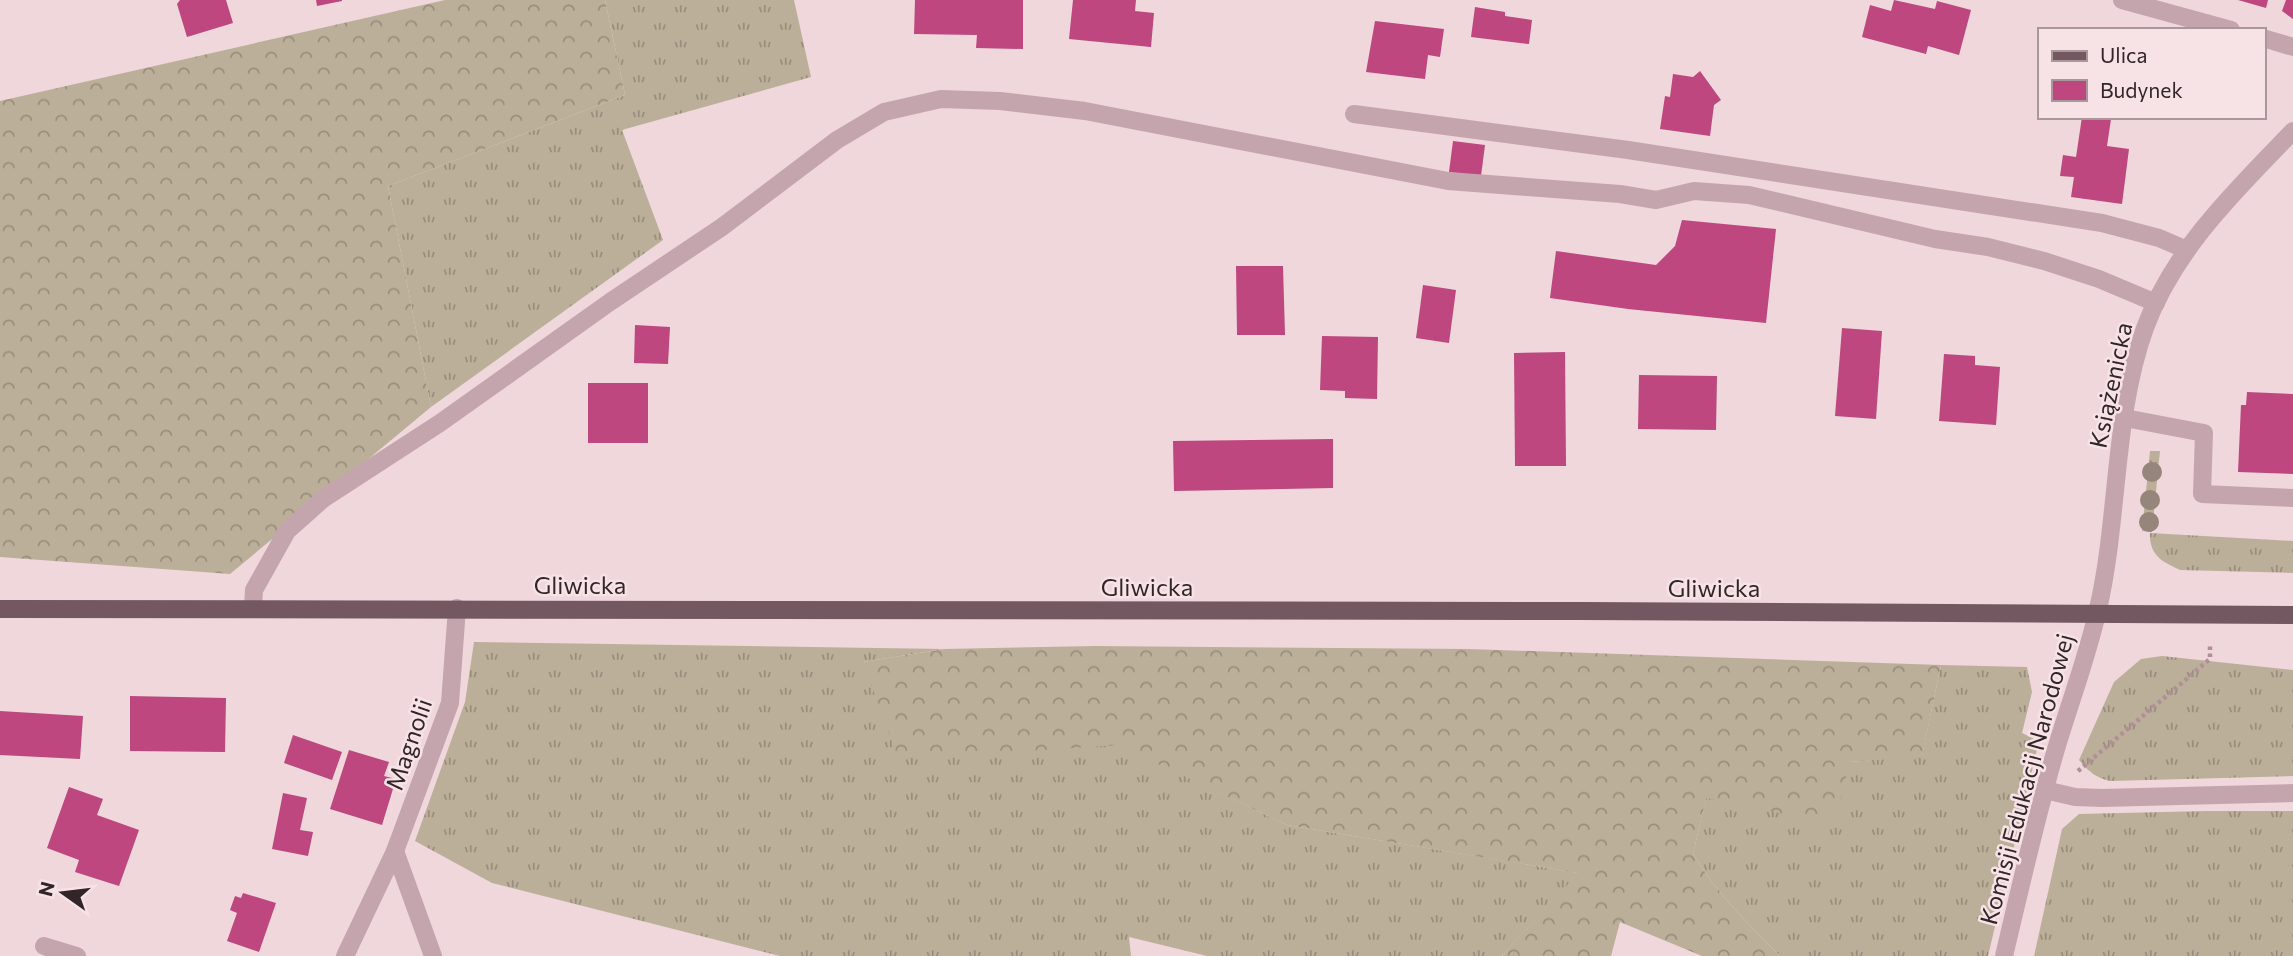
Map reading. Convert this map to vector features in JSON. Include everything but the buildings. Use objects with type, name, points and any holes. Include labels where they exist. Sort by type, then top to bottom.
[{"type":"main road","name":"Gliwicka","points":[[0,608],[2293,615]]},
{"type":"street","points":[[2122,0],[2224,28]]},
{"type":"street","points":[[2265,39],[2293,47]]},
{"type":"street","points":[[253,608],[254,590],[287,531],[323,499],[440,423],[610,302],[722,227],[837,140],[884,112],[941,99],[1000,101],[1085,111],[1448,181],[1619,194],[1656,200],[1694,191],[1749,195],[1935,239],[1988,247],[2044,261],[2099,279],[2157,303]]},
{"type":"street","points":[[1354,114],[1628,150],[2102,223],[2159,238],[2187,250]]},
{"type":"street","name":"Książenicka","points":[[2097,614],[2104,584],[2125,418],[2146,328],[2165,285],[2187,250],[2228,198],[2293,131]]},
{"type":"street","points":[[2125,418],[2204,433],[2202,494],[2293,498]]},
{"type":"street","name":"Magnolii","points":[[345,956],[396,851],[450,703],[457,608]]},
{"type":"street","name":"Komisji Edukacji Narodowej","points":[[2004,956],[2045,790],[2097,614]]},
{"type":"street","points":[[2045,790],[2075,797],[2102,798],[2293,793]]},
{"type":"street","points":[[396,851],[433,956]]},
{"type":"street","points":[[44,946],[76,956]]},
{"type":"path","points":[[2072,776],[2210,659],[2210,645]]},
{"type":"green space","points":[[445,0],[605,0],[625,95],[388,186],[431,407],[230,574],[0,557],[0,101]]},
{"type":"green space","points":[[605,0],[794,0],[811,77],[622,130],[663,240],[431,407],[388,186],[625,95]]},
{"type":"green space","points":[[2150,451],[2160,451],[2152,532],[2142,531]]},
{"type":"green space","points":[[2150,533],[2293,541],[2293,573],[2180,570],[2158,557],[2150,541]]},
{"type":"green space","points":[[474,642],[944,649],[863,662],[1119,744],[1287,825],[1579,873],[1502,956],[1207,956],[1129,937],[1131,956],[780,956],[492,883],[415,841],[465,702]]},
{"type":"green space","points":[[1095,646],[1469,649],[1941,665],[1922,756],[1850,762],[1834,824],[1706,798],[1693,854],[1723,895],[1780,956],[1702,956],[1620,922],[1611,956],[1502,956],[1578,873],[1287,825],[1119,745],[969,755],[897,755],[863,662],[944,649]]},
{"type":"green space","points":[[2162,656],[2293,670],[2293,776],[2110,781],[2089,771],[2079,760],[2114,682],[2141,659]]},
{"type":"green space","points":[[1941,665],[2027,667],[2032,692],[2022,733],[2039,741],[1988,956],[1780,956],[1723,895],[1693,854],[1706,797],[1850,762],[1922,755]]},
{"type":"green space","points":[[2293,811],[2293,956],[2034,956],[2062,829],[2079,814]]}]
